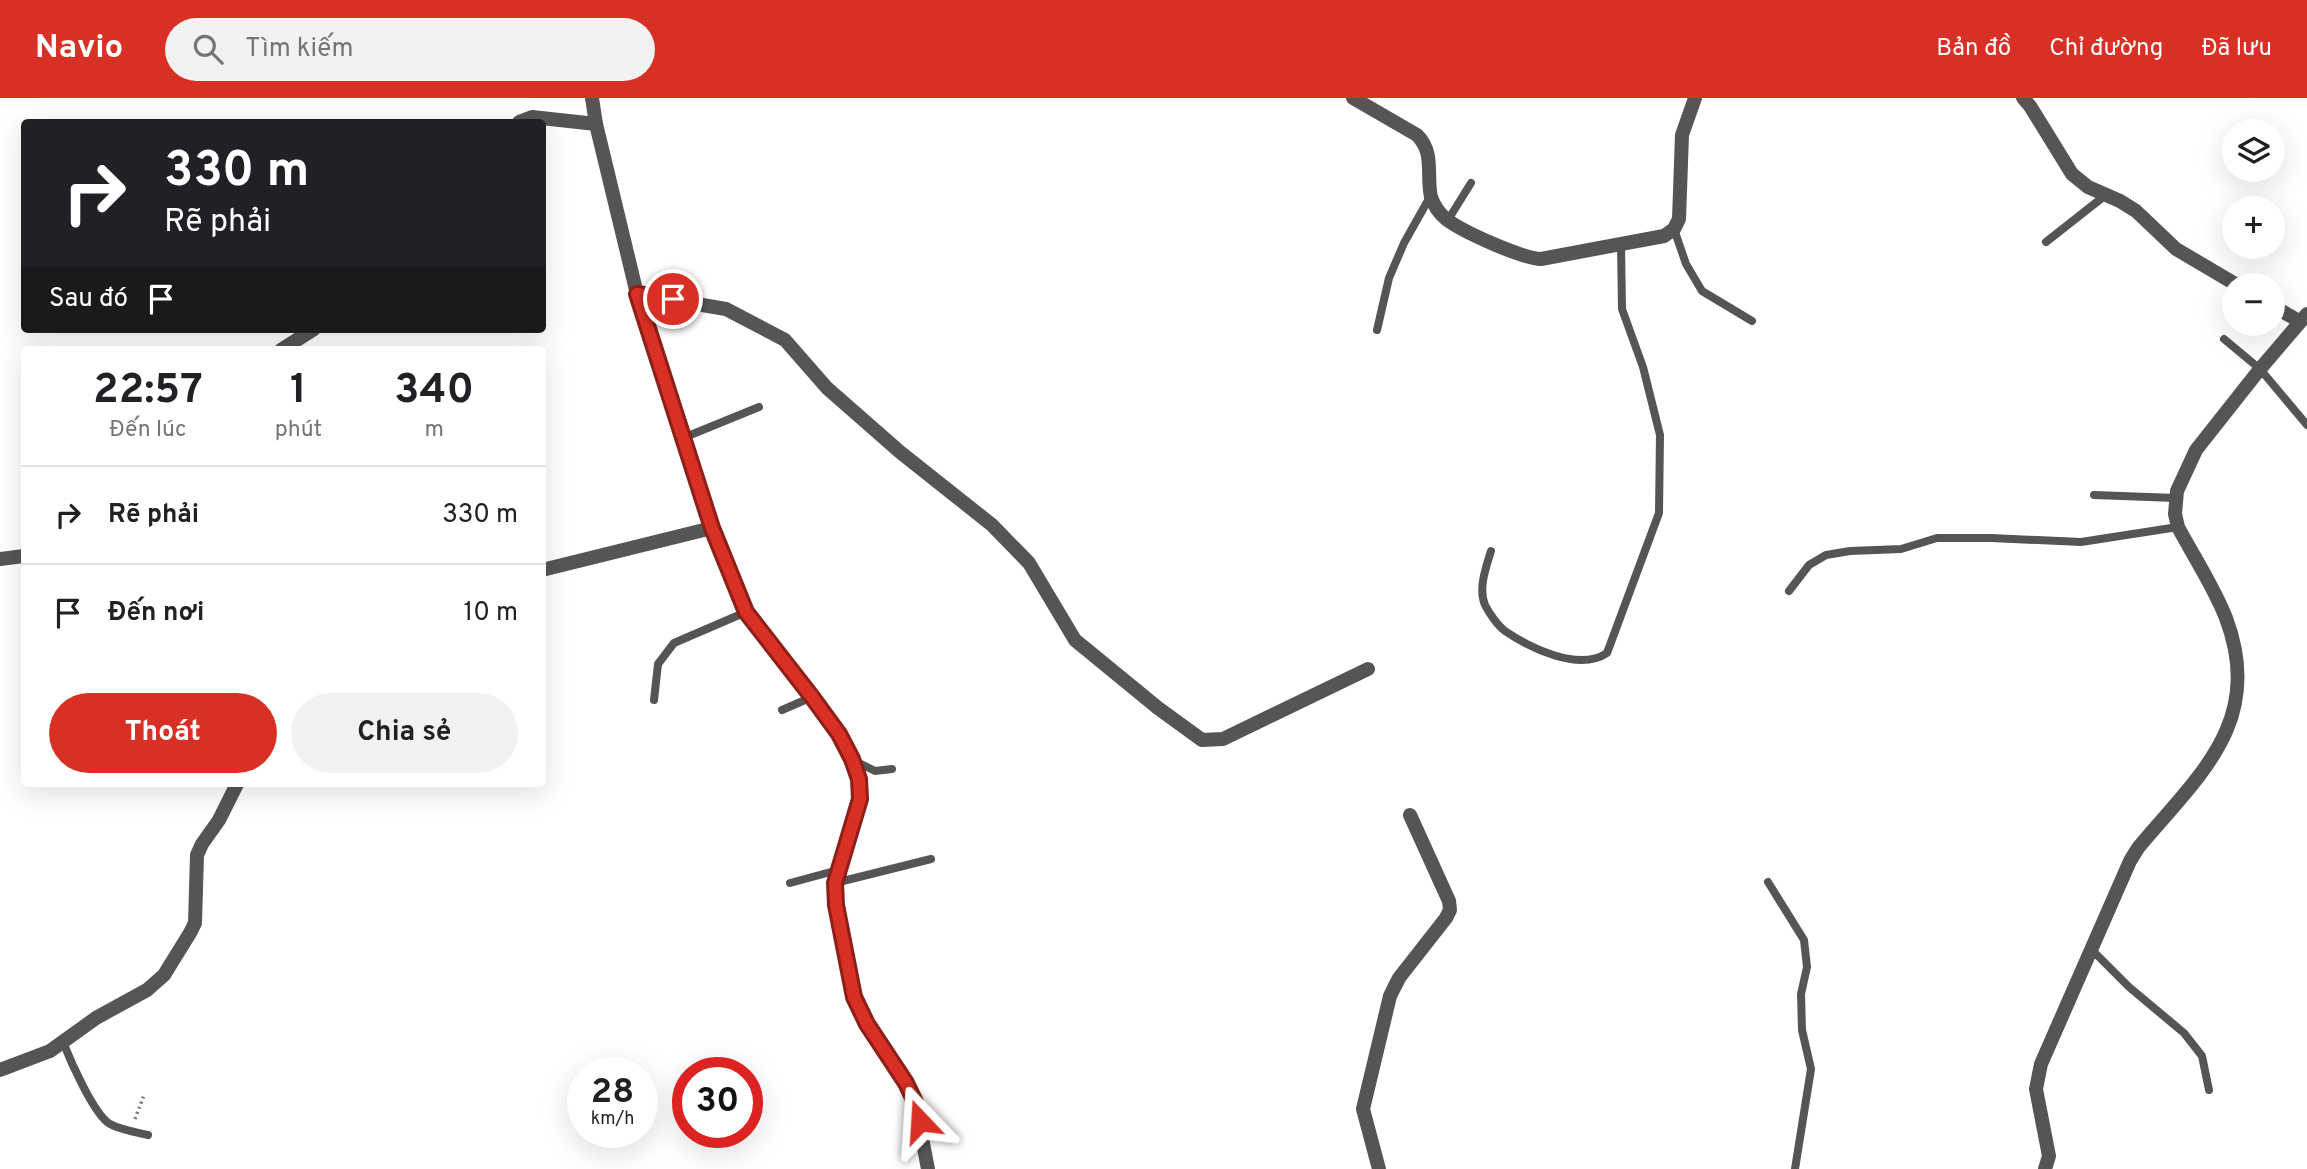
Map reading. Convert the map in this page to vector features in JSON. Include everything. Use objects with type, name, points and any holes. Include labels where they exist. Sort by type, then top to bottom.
[{"type":"street","points":[[592,98],[637,294],[712,528],[746,612],[839,734],[859,779],[860,799],[837,877],[836,905],[854,997],[867,1024],[906,1083],[915,1102],[928,1169]]},
{"type":"street","points":[[1353,98],[1417,135],[1425,143],[1429,154],[1431,195],[1435,208],[1448,220],[1528,258],[1541,259],[1664,236],[1674,229],[1679,219],[1682,135],[1695,98]]},
{"type":"street","points":[[2023,98],[2031,106],[2072,174],[2088,187],[2107,194],[2136,211],[2189,258],[2222,277]]},
{"type":"street","points":[[527,119],[532,117],[596,124]]},
{"type":"street","points":[[637,294],[726,309],[785,340],[827,388],[900,452],[992,526],[1029,563],[1075,640],[1202,740],[1223,739],[1367,669]]},
{"type":"street","points":[[2045,1169],[2049,1156],[2036,1079],[2091,949],[2138,848],[2210,761],[2226,735],[2236,708],[2239,678],[2236,649],[2225,615],[2178,527],[2176,498],[2196,450],[2303,317],[2285,310]]},
{"type":"street","points":[[287,346],[308,333]]},
{"type":"street","points":[[546,569],[712,528]]},
{"type":"street","points":[[0,559],[21,556]]},
{"type":"street","points":[[0,1070],[40,1056],[96,1018],[147,990],[164,975],[195,923],[197,855],[236,787]]},
{"type":"street","points":[[1379,1169],[1363,1109],[1390,996],[1399,978],[1450,910],[1449,901],[1410,815]]},
{"type":"lane","points":[[1448,220],[1471,183]]},
{"type":"lane","points":[[2046,242],[2107,194]]},
{"type":"lane","points":[[1377,330],[1389,278],[1404,243],[1431,195]]},
{"type":"lane","points":[[1674,229],[1686,264],[1702,291],[1752,321]]},
{"type":"lane","points":[[1491,551],[1483,577],[1484,603],[1502,630],[1549,654],[1562,657],[1596,661],[1606,653],[1659,513],[1660,435],[1643,367],[1622,309],[1621,244]]},
{"type":"lane","points":[[2224,339],[2260,369],[2307,425]]},
{"type":"lane","points":[[683,438],[759,407]]},
{"type":"lane","points":[[2094,495],[2176,498]]},
{"type":"lane","points":[[1789,591],[1809,565],[1826,555],[1850,551],[1901,549],[1937,538],[1991,537],[2081,542],[2178,527]]},
{"type":"lane","points":[[654,700],[658,664],[674,643],[746,612]]},
{"type":"lane","points":[[782,710],[812,697]]},
{"type":"lane","points":[[852,759],[875,771],[892,769]]},
{"type":"lane","points":[[790,883],[931,859]]},
{"type":"lane","points":[[1768,883],[1804,940],[1807,967],[1801,994],[1802,1030],[1811,1069],[1795,1169]]},
{"type":"lane","points":[[2091,949],[2129,987],[2184,1033],[2202,1056],[2208,1090]]},
{"type":"lane","points":[[63,1042],[98,1113],[108,1123],[148,1135]]},
{"type":"path","points":[[131,1130],[144,1095]]},
{"type":"route","points":[[673,299],[637,294],[712,528],[746,612],[839,734],[859,779],[860,799],[835,883],[836,905],[854,997],[867,1024],[906,1083],[920,1121]]}]
